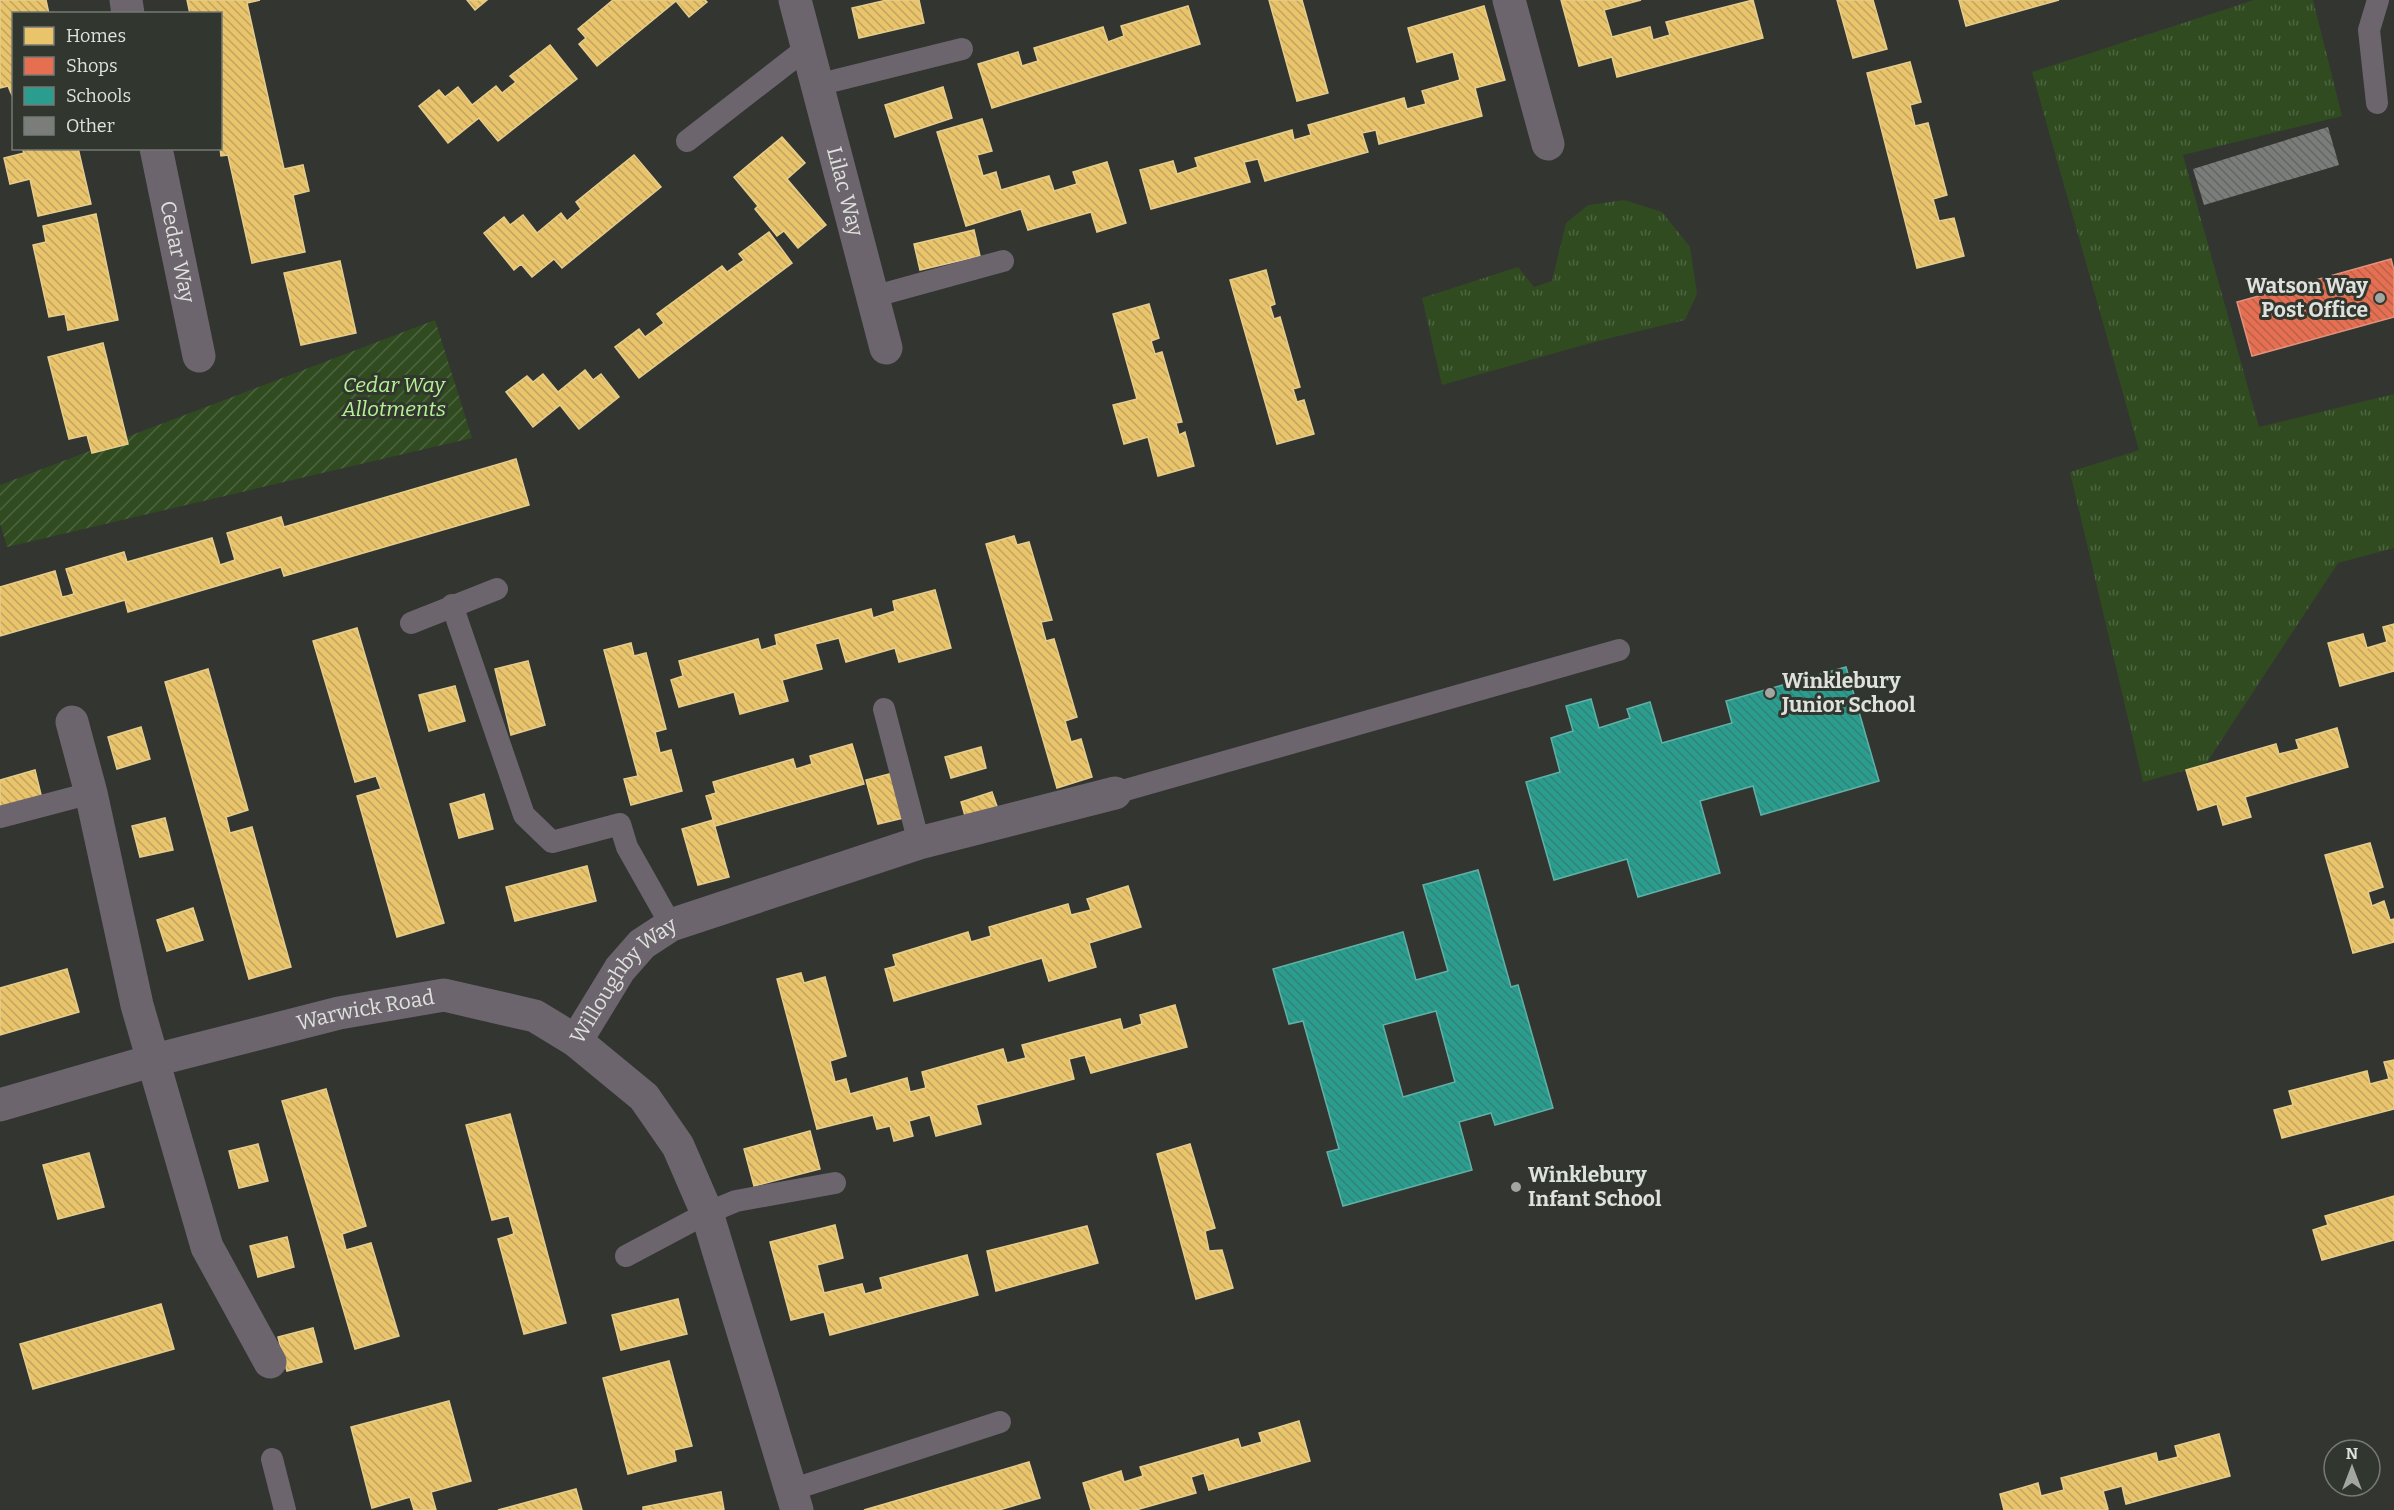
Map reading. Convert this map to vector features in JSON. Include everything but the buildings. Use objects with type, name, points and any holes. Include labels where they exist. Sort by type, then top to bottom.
[{"type":"street","name":"Lilac Way","points":[[795,0],[886,348]]},
{"type":"street","points":[[1509,0],[1548,144]]},
{"type":"street","name":"Cedar Way","points":[[156,150],[200,356]]},
{"type":"street","points":[[72,722],[91,794],[151,1061],[207,1247],[270,1362]]},
{"type":"street","name":"Willoughby Way","points":[[794,1500],[707,1213],[678,1146],[644,1097],[576,1041],[620,969],[642,944],[671,925],[919,843],[1115,793]]},
{"type":"street","name":"Warwick Road","points":[[0,1105],[151,1061],[339,1013],[444,995],[535,1016],[576,1041]]},
{"type":"lane","points":[[2377,103],[2369,30],[2378,0]]},
{"type":"lane","points":[[687,141],[808,48]]},
{"type":"lane","points":[[818,85],[962,49]]},
{"type":"lane","points":[[872,297],[1003,261]]},
{"type":"lane","points":[[411,623],[452,605],[497,590]]},
{"type":"lane","points":[[452,605],[524,815],[552,842],[620,824],[627,847],[671,925]]},
{"type":"lane","points":[[1115,793],[1619,650]]},
{"type":"lane","points":[[884,709],[919,843]]},
{"type":"lane","points":[[0,817],[91,794]]},
{"type":"lane","points":[[626,1256],[707,1213],[736,1201],[835,1183]]},
{"type":"lane","points":[[794,1500],[1000,1422]]},
{"type":"lane","points":[[272,1459],[285,1510]]},
{"type":"green space","points":[[2254,0],[2313,0],[2342,116],[2183,155],[2259,427],[2394,394],[2394,548],[2338,563],[2205,765],[2143,782],[2070,472],[2139,450],[2032,72]]},
{"type":"green space","points":[[1624,200],[1662,212],[1690,247],[1697,294],[1685,320],[1598,341],[1442,385],[1422,298],[1518,267],[1534,287],[1552,281],[1566,223],[1588,205]]},
{"type":"green space","name":"Cedar Way Allotments","points":[[435,320],[472,438],[7,547],[0,523],[0,485]]},
{"type":"place","name":"Watson Way Post Office","points":[[2380,298]]},
{"type":"place","name":"Winklebury Junior School","points":[[1770,693]]},
{"type":"place","name":"Winklebury Infant School","points":[[1516,1187]]}]
